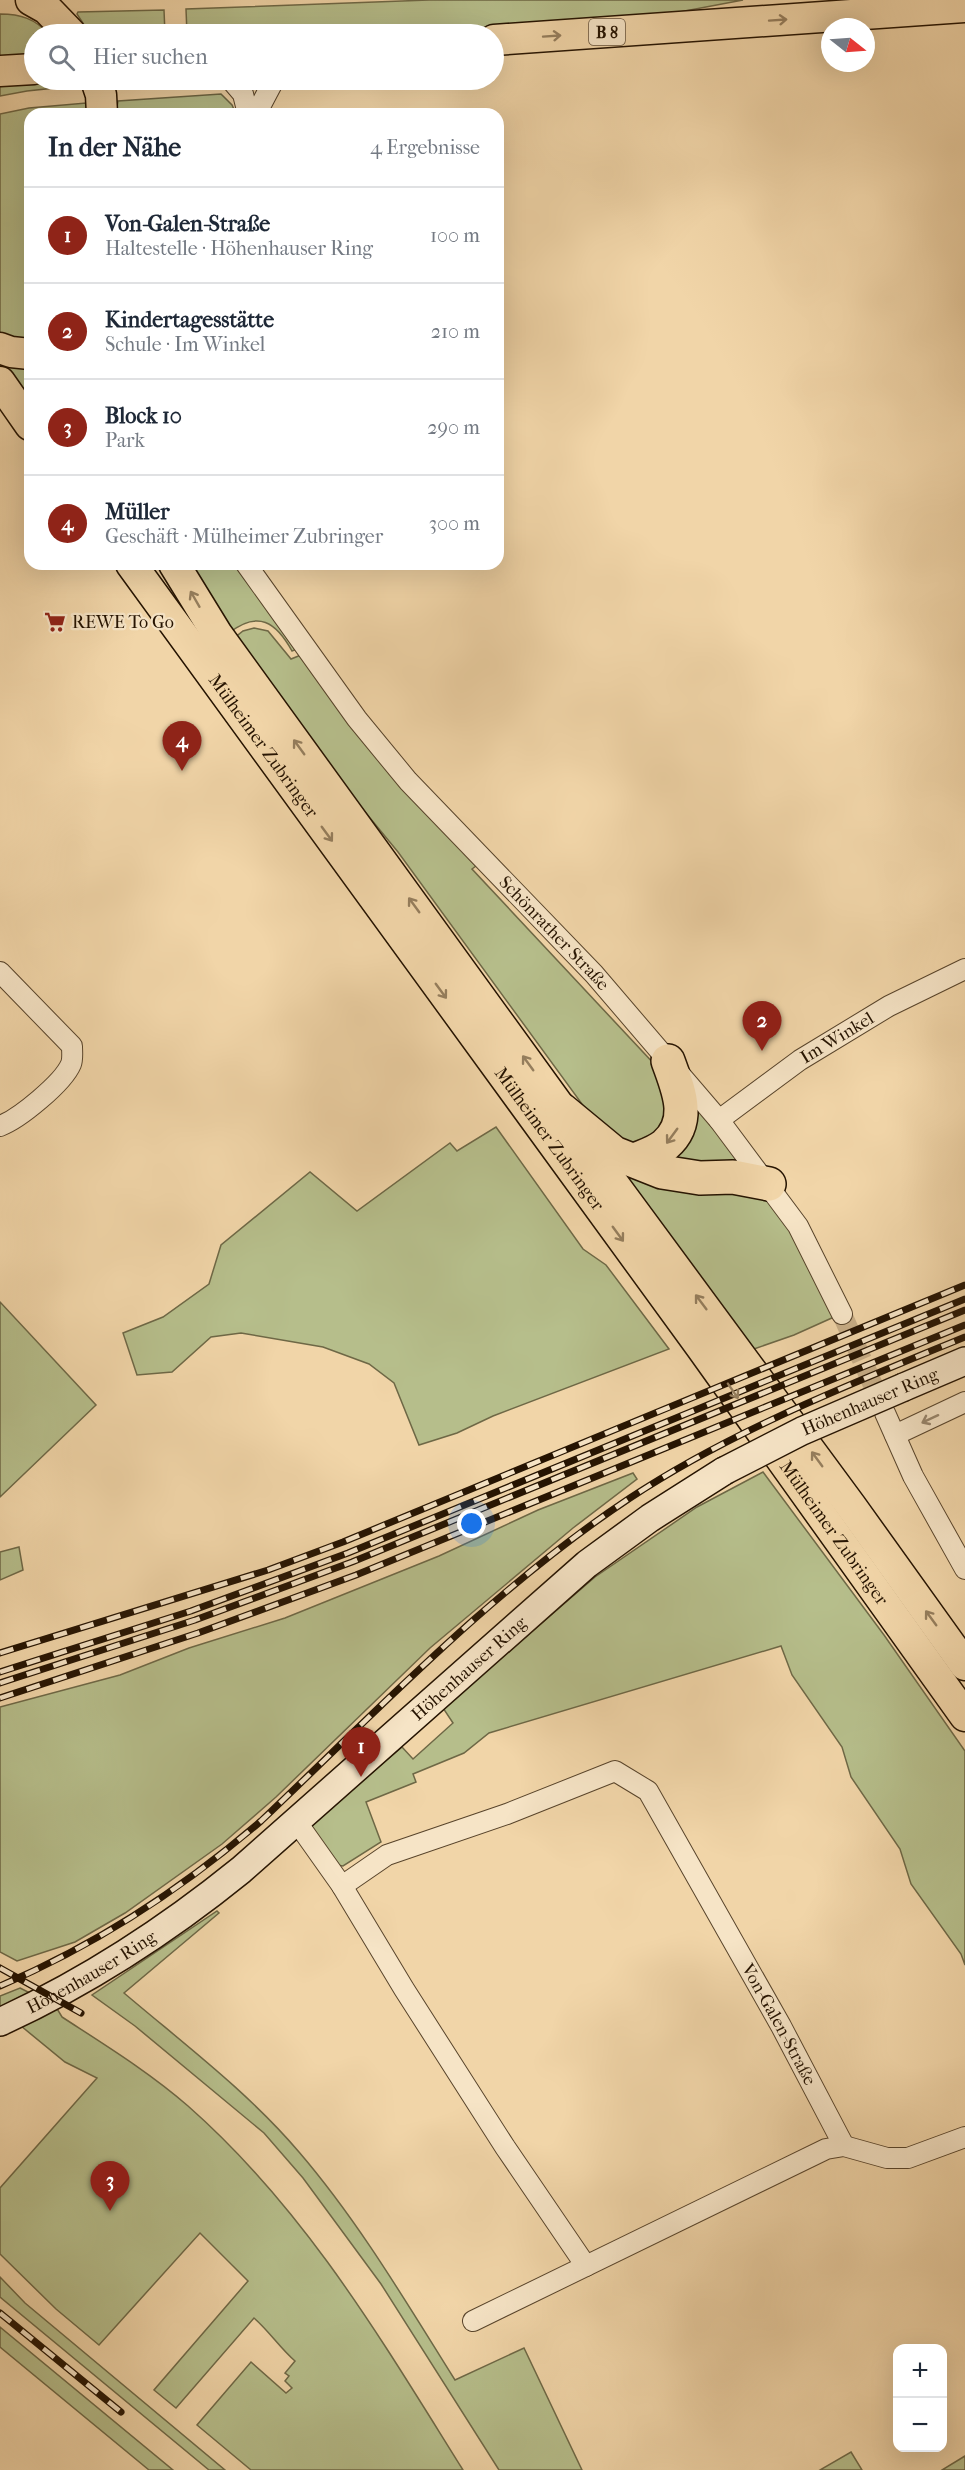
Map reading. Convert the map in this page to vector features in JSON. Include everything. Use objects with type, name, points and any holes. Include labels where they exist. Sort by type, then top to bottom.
[{"type":"highway","points":[[635,1160],[665,1145],[679,1126],[682,1102],[668,1061]]},
{"type":"highway","points":[[562,1110],[614,1153],[662,1172],[700,1178],[733,1177],[769,1184]]},
{"type":"main road","points":[[31,0],[47,9],[61,24]]},
{"type":"main road","name":"B 8","points":[[504,39],[965,7]]},
{"type":"main road","points":[[0,71],[24,70]]},
{"type":"main road","points":[[99,90],[102,108]]},
{"type":"main road","points":[[0,348],[24,353]]},
{"type":"main road","points":[[0,382],[24,416]]},
{"type":"main road","name":"Mülheimer Zubringer","points":[[135,570],[694,1337],[965,1716]]},
{"type":"main road","name":"Mülheimer Zubringer","points":[[178,570],[217,634],[601,1167],[965,1665]]},
{"type":"street","points":[[240,90],[247,108]]},
{"type":"street","points":[[259,108],[269,90]]},
{"type":"street","name":"Schönrather Straße","points":[[250,570],[357,719],[408,781],[594,974],[719,1120],[769,1184],[798,1226],[842,1314]]},
{"type":"street","name":"Im Winkel","points":[[719,1120],[801,1060],[840,1036],[889,1006],[965,969]]},
{"type":"street","points":[[0,972],[72,1046],[72,1063],[63,1077],[17,1116],[0,1126]]},
{"type":"street","name":"Höhenhauser Ring","points":[[0,2022],[95,1972],[146,1942],[198,1905],[587,1564],[650,1518],[724,1471],[802,1431],[965,1361]]},
{"type":"street","points":[[895,1435],[965,1402]]},
{"type":"street","points":[[885,1413],[913,1476],[965,1569]]},
{"type":"street","name":"Von-Galen-Straße","points":[[342,1886],[387,1855],[507,1814],[615,1771],[648,1791],[782,2025],[844,2146]]},
{"type":"street","points":[[296,1821],[342,1886],[404,1989],[505,2146],[586,2266]]},
{"type":"street","points":[[473,2321],[826,2149],[844,2146],[887,2158],[908,2158],[965,2138]]},
{"type":"green space","points":[[429,0],[743,0],[669,14],[504,26],[504,24],[187,24],[186,9]]},
{"type":"green space","points":[[164,10],[165,24],[84,24],[78,12]]},
{"type":"green space","points":[[0,14],[27,18],[36,24],[24,24],[24,57],[0,58]]},
{"type":"green space","points":[[24,82],[24,90],[36,90],[0,96],[0,83]]},
{"type":"green space","points":[[221,94],[233,108],[117,108],[118,101]]},
{"type":"green space","points":[[86,103],[86,108],[29,108]]},
{"type":"green space","points":[[24,109],[24,346],[0,340],[0,114]]},
{"type":"green space","points":[[0,355],[24,360],[24,399],[0,365]]},
{"type":"green space","points":[[189,570],[239,570],[297,649],[292,651],[273,626],[265,622],[249,622],[229,633]]},
{"type":"green space","points":[[254,628],[268,631],[291,659],[301,655],[403,788],[476,866],[472,869],[656,1066],[672,1123],[636,1147],[598,1126],[398,852],[300,733],[233,639],[243,631]]},
{"type":"green space","points":[[696,1107],[738,1159],[740,1166],[657,1159]]},
{"type":"green space","points":[[496,1127],[583,1249],[606,1265],[669,1349],[493,1416],[457,1433],[419,1445],[394,1383],[369,1364],[323,1347],[241,1333],[211,1337],[172,1372],[137,1375],[123,1333],[163,1317],[209,1284],[221,1245],[310,1172],[357,1211],[450,1143],[457,1151]]},
{"type":"green space","points":[[617,1165],[760,1191],[780,1215],[816,1274],[834,1317],[794,1335],[748,1351]]},
{"type":"green space","points":[[0,1302],[96,1405],[0,1497]]},
{"type":"green space","points":[[763,1472],[884,1635],[965,1751],[965,1965],[961,1954],[911,1884],[900,1849],[851,1777],[842,1747],[792,1675],[781,1646],[489,1733],[464,1753],[413,1774],[416,1782],[366,1802],[381,1842],[343,1866],[337,1865],[309,1826],[402,1747],[413,1759],[453,1723],[443,1708],[595,1577],[697,1507]]},
{"type":"green space","points":[[633,1473],[637,1479],[573,1528],[430,1648],[276,1797],[222,1844],[125,1913],[75,1942],[17,1961],[0,1952],[0,1707],[120,1675],[189,1648],[285,1618],[439,1556],[538,1510]]},
{"type":"green space","points":[[19,1547],[23,1570],[0,1580],[0,1552]]},
{"type":"green space","points":[[217,1911],[219,1913],[124,1993],[237,2089],[299,2152],[362,2234],[455,2380],[524,2348],[582,2470],[499,2470],[381,2284],[303,2178],[264,2133],[135,2026],[92,1995]]},
{"type":"green space","points":[[20,1988],[34,1995],[0,2011],[0,1996]]},
{"type":"green space","points":[[56,2007],[62,2017],[142,2070],[188,2106],[269,2188],[305,2232],[371,2324],[463,2470],[251,2470],[197,2425],[251,2362],[286,2393],[292,2388],[285,2381],[289,2376],[285,2373],[295,2361],[254,2318],[176,2408],[154,2390],[248,2281],[200,2233],[99,2345],[56,2309],[0,2254],[0,2188],[97,2078],[65,2062],[21,2026]]},
{"type":"green space","points":[[0,2277],[25,2303],[225,2470],[209,2470],[0,2297]]},
{"type":"green space","points":[[0,2327],[173,2470],[149,2470],[0,2347]]},
{"type":"green space","points":[[851,2452],[862,2470],[820,2470]]},
{"type":"green space","points":[[965,2456],[965,2470],[942,2470]]},
{"type":"tunnel","points":[[842,1314],[883,1408]]},
{"type":"railway","points":[[0,1653],[268,1570],[343,1542],[965,1285]]},
{"type":"railway","points":[[0,1672],[191,1611],[348,1553],[965,1299]]},
{"type":"railway","points":[[0,1683],[195,1620],[352,1562],[965,1310]]},
{"type":"railway","points":[[0,1698],[198,1633],[356,1575],[965,1325]]},
{"type":"railway","points":[[0,1986],[104,1934],[169,1892],[231,1846],[261,1821],[394,1693],[485,1610],[580,1533],[630,1498],[669,1473],[751,1430],[836,1391],[965,1337]]},
{"type":"railway","points":[[0,1968],[81,2013]]},
{"type":"railway","points":[[0,2313],[121,2412]]},
{"type":"place","name":"REWE To Go","points":[[55,622]]},
{"type":"place","name":"Müller","points":[[182,771]]},
{"type":"place","name":"Kindertagesstätte","points":[[762,1051]]},
{"type":"place","name":"Von-Galen-Straße","points":[[361,1777]]},
{"type":"place","name":"Block 10","points":[[110,2211]]}]
